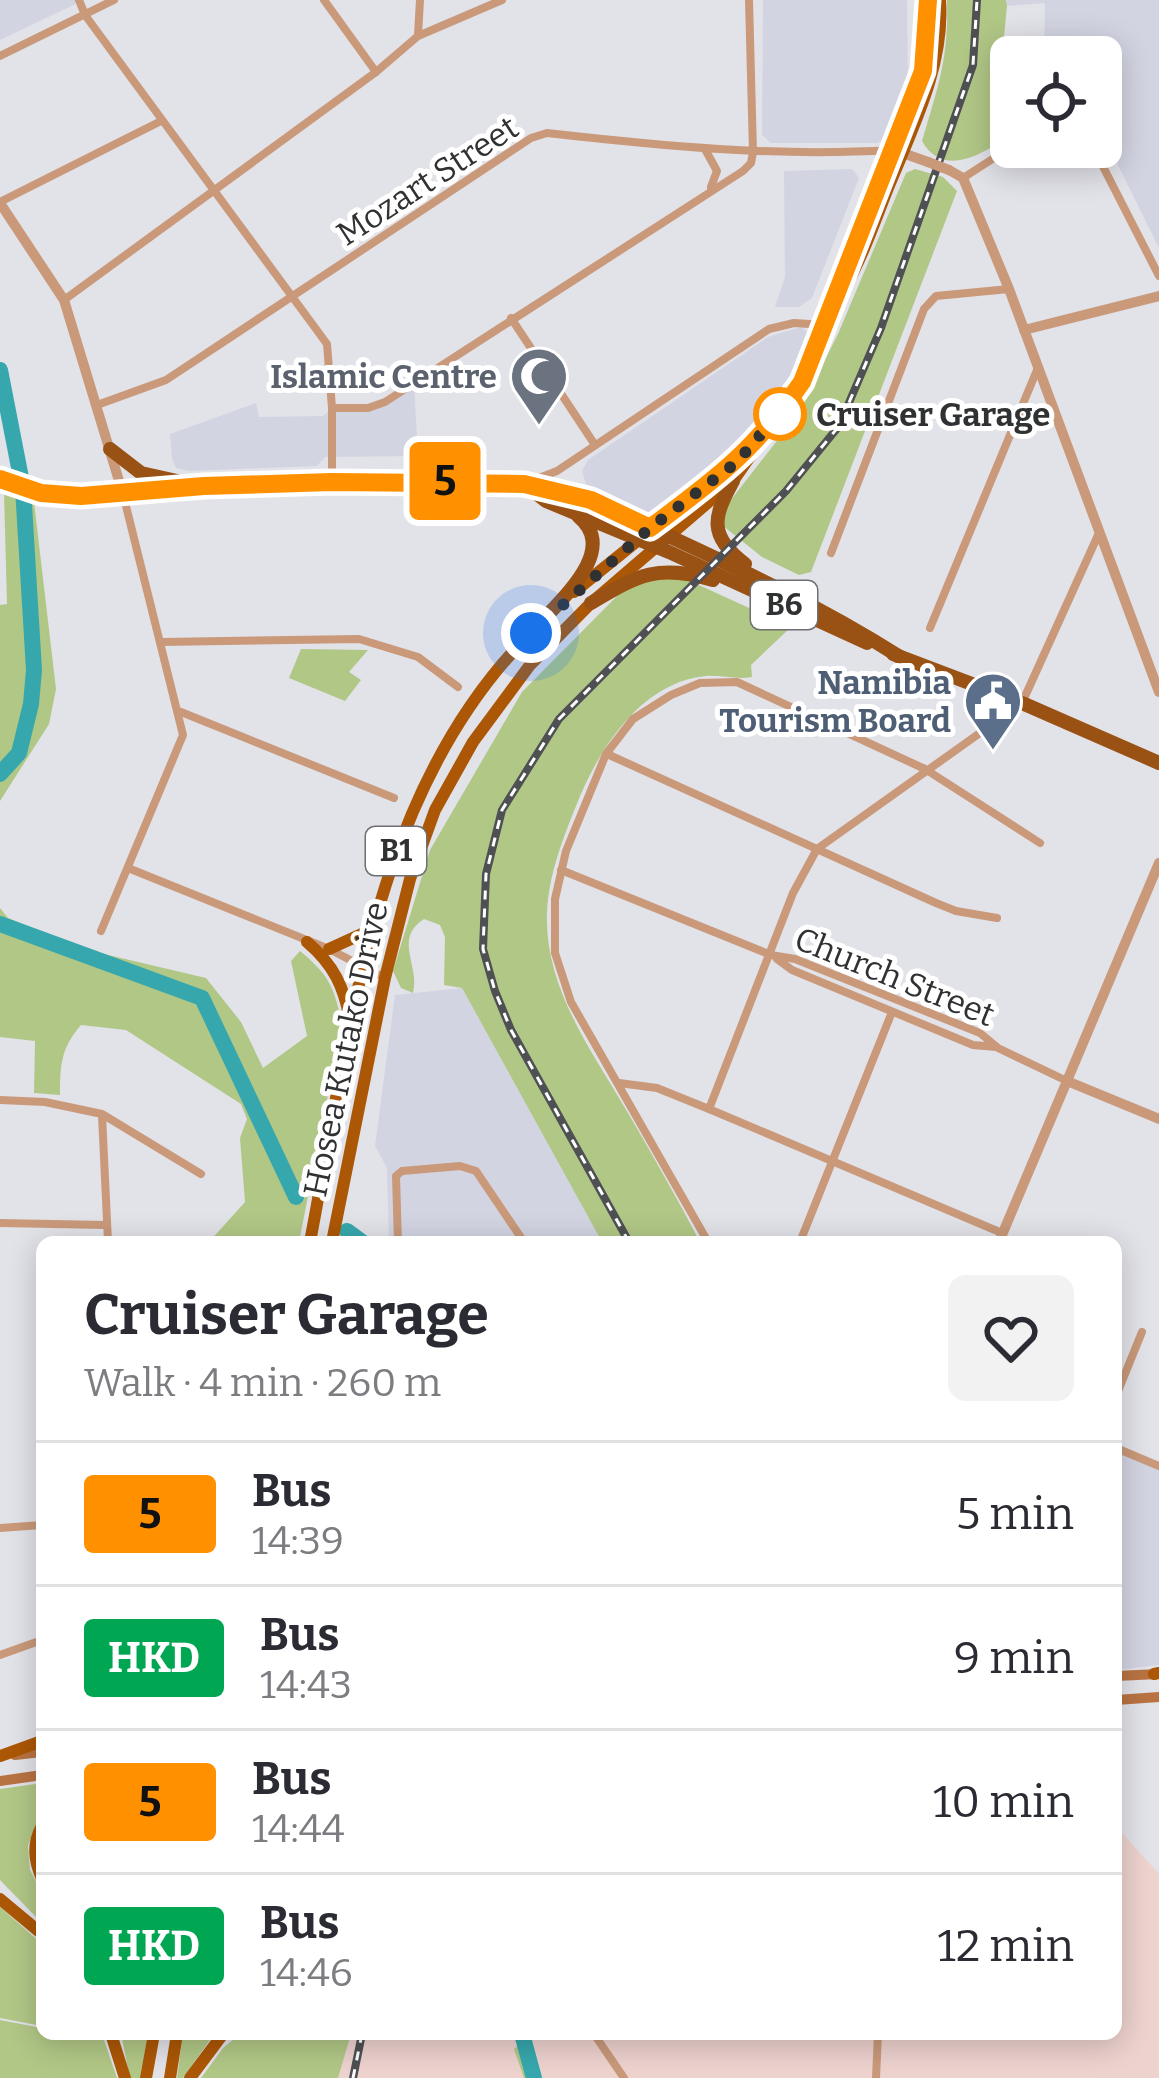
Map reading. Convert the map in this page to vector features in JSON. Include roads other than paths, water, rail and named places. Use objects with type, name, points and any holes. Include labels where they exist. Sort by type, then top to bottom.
[{"type":"highway","points":[[110,449],[141,473],[204,486]]},
{"type":"highway","points":[[0,479],[41,493],[123,494],[332,482],[524,484],[591,500],[650,528],[662,541]]},
{"type":"highway","points":[[733,481],[718,508],[717,530],[763,587]]},
{"type":"highway","points":[[524,484],[546,501],[637,539],[662,541]]},
{"type":"highway","points":[[531,633],[591,562],[595,551],[590,529],[568,508]]},
{"type":"highway","name":"B6","points":[[662,541],[825,609],[900,657],[1158,762]]},
{"type":"highway","points":[[591,603],[636,576],[664,570],[763,587]]},
{"type":"main road","name":"Hosea Kutako Drive","points":[[897,151],[923,71],[928,0]]},
{"type":"main road","name":"Hosea Kutako Drive","points":[[333,1236],[385,978],[410,879],[450,780],[497,705],[591,603],[733,481],[802,382],[937,57],[940,0]]},
{"type":"main road","name":"Hosea Kutako Drive","points":[[311,1236],[375,928],[395,853],[430,769],[484,685],[531,633],[650,528],[737,462],[771,428]]},
{"type":"main road","points":[[329,950],[375,928]]},
{"type":"main road","points":[[308,942],[344,989],[352,1027]]},
{"type":"main road","points":[[1122,1676],[1157,1674]]},
{"type":"main road","points":[[1122,1700],[1159,1697]]},
{"type":"main road","points":[[0,1757],[36,1743]]},
{"type":"main road","points":[[0,1757],[36,1753]]},
{"type":"main road","points":[[0,1781],[36,1775]]},
{"type":"main road","points":[[0,1890],[36,1928]]},
{"type":"main road","points":[[0,1899],[25,1917]]},
{"type":"main road","points":[[113,2040],[125,2078]]},
{"type":"main road","points":[[146,2078],[153,2040]]},
{"type":"main road","points":[[170,2078],[176,2040]]},
{"type":"main road","points":[[190,2078],[218,2040]]},
{"type":"street","points":[[79,0],[161,121],[327,344],[332,482]]},
{"type":"street","points":[[0,56],[114,0]]},
{"type":"street","points":[[324,0],[376,72]]},
{"type":"street","points":[[418,36],[420,0]]},
{"type":"street","points":[[64,300],[376,72],[418,36],[502,0]]},
{"type":"street","points":[[332,408],[368,408],[386,402],[751,163],[749,0]]},
{"type":"street","points":[[101,931],[180,747],[179,711],[123,494],[64,300],[0,202],[161,121]]},
{"type":"street","name":"Mozart Street","points":[[97,405],[166,380],[532,138],[548,133],[706,151],[897,151]]},
{"type":"street","points":[[706,151],[717,171],[710,188]]},
{"type":"street","points":[[897,151],[963,178],[1159,692]]},
{"type":"street","points":[[963,178],[990,161]]},
{"type":"street","points":[[1104,168],[1159,276]]},
{"type":"street","points":[[831,554],[924,309],[936,296],[1009,290]]},
{"type":"street","points":[[1024,330],[1159,296]]},
{"type":"street","points":[[511,319],[595,445]]},
{"type":"street","points":[[524,484],[556,471],[769,328],[794,323],[826,326]]},
{"type":"street","points":[[930,628],[1038,369]]},
{"type":"street","points":[[709,1109],[794,893],[817,849],[1022,703],[1099,531]]},
{"type":"street","points":[[161,642],[359,639],[418,657],[458,688]]},
{"type":"street","points":[[705,1236],[582,1024],[560,977],[553,936],[561,870],[606,754],[633,719],[671,694],[700,683],[737,682],[926,769],[1040,843]]},
{"type":"street","points":[[179,711],[394,799]]},
{"type":"street","points":[[606,754],[956,911],[997,918]]},
{"type":"street","points":[[1001,1236],[1159,863]]},
{"type":"street","points":[[128,868],[329,950],[385,978]]},
{"type":"street","name":"Church Street","points":[[561,870],[980,1033],[998,1048],[1159,1119]]},
{"type":"street","name":"Church Street","points":[[771,955],[792,970],[892,1012],[973,1045],[998,1048]]},
{"type":"street","points":[[802,1236],[892,1012]]},
{"type":"street","points":[[618,1083],[657,1088],[709,1109],[996,1236]]},
{"type":"street","points":[[0,1100],[44,1102],[102,1114],[201,1174]]},
{"type":"street","points":[[102,1114],[107,1236]]},
{"type":"street","points":[[398,1236],[396,1176],[402,1171],[460,1166],[482,1176],[520,1236]]},
{"type":"street","points":[[0,1223],[106,1225]]},
{"type":"street","points":[[1122,1381],[1142,1332]]},
{"type":"street","points":[[1122,1451],[1159,1466]]},
{"type":"street","points":[[0,1528],[36,1525]]},
{"type":"street","points":[[0,1654],[36,1642]]},
{"type":"street","points":[[598,2040],[624,2078]]},
{"type":"street","points":[[876,2078],[878,2040]]},
{"type":"waterway","points":[[0,370],[23,488],[34,670],[19,753],[0,774]]},
{"type":"waterway","points":[[0,924],[202,998],[296,1197]]},
{"type":"waterway","points":[[347,1231],[354,1236]]},
{"type":"waterway","points":[[524,2040],[534,2078]]},
{"type":"railway","points":[[626,1236],[511,1030],[495,991],[483,949],[486,874],[502,810],[559,719],[786,491],[839,426],[881,328],[973,65],[977,0]]},
{"type":"railway","points":[[353,2078],[361,2040]]},
{"type":"place","name":"Cruiser Garage","points":[[780,414]]},
{"type":"place","name":"Islamic Centre","points":[[539,427]]},
{"type":"place","name":"Namibia Tourism Board","points":[[993,752]]}]
